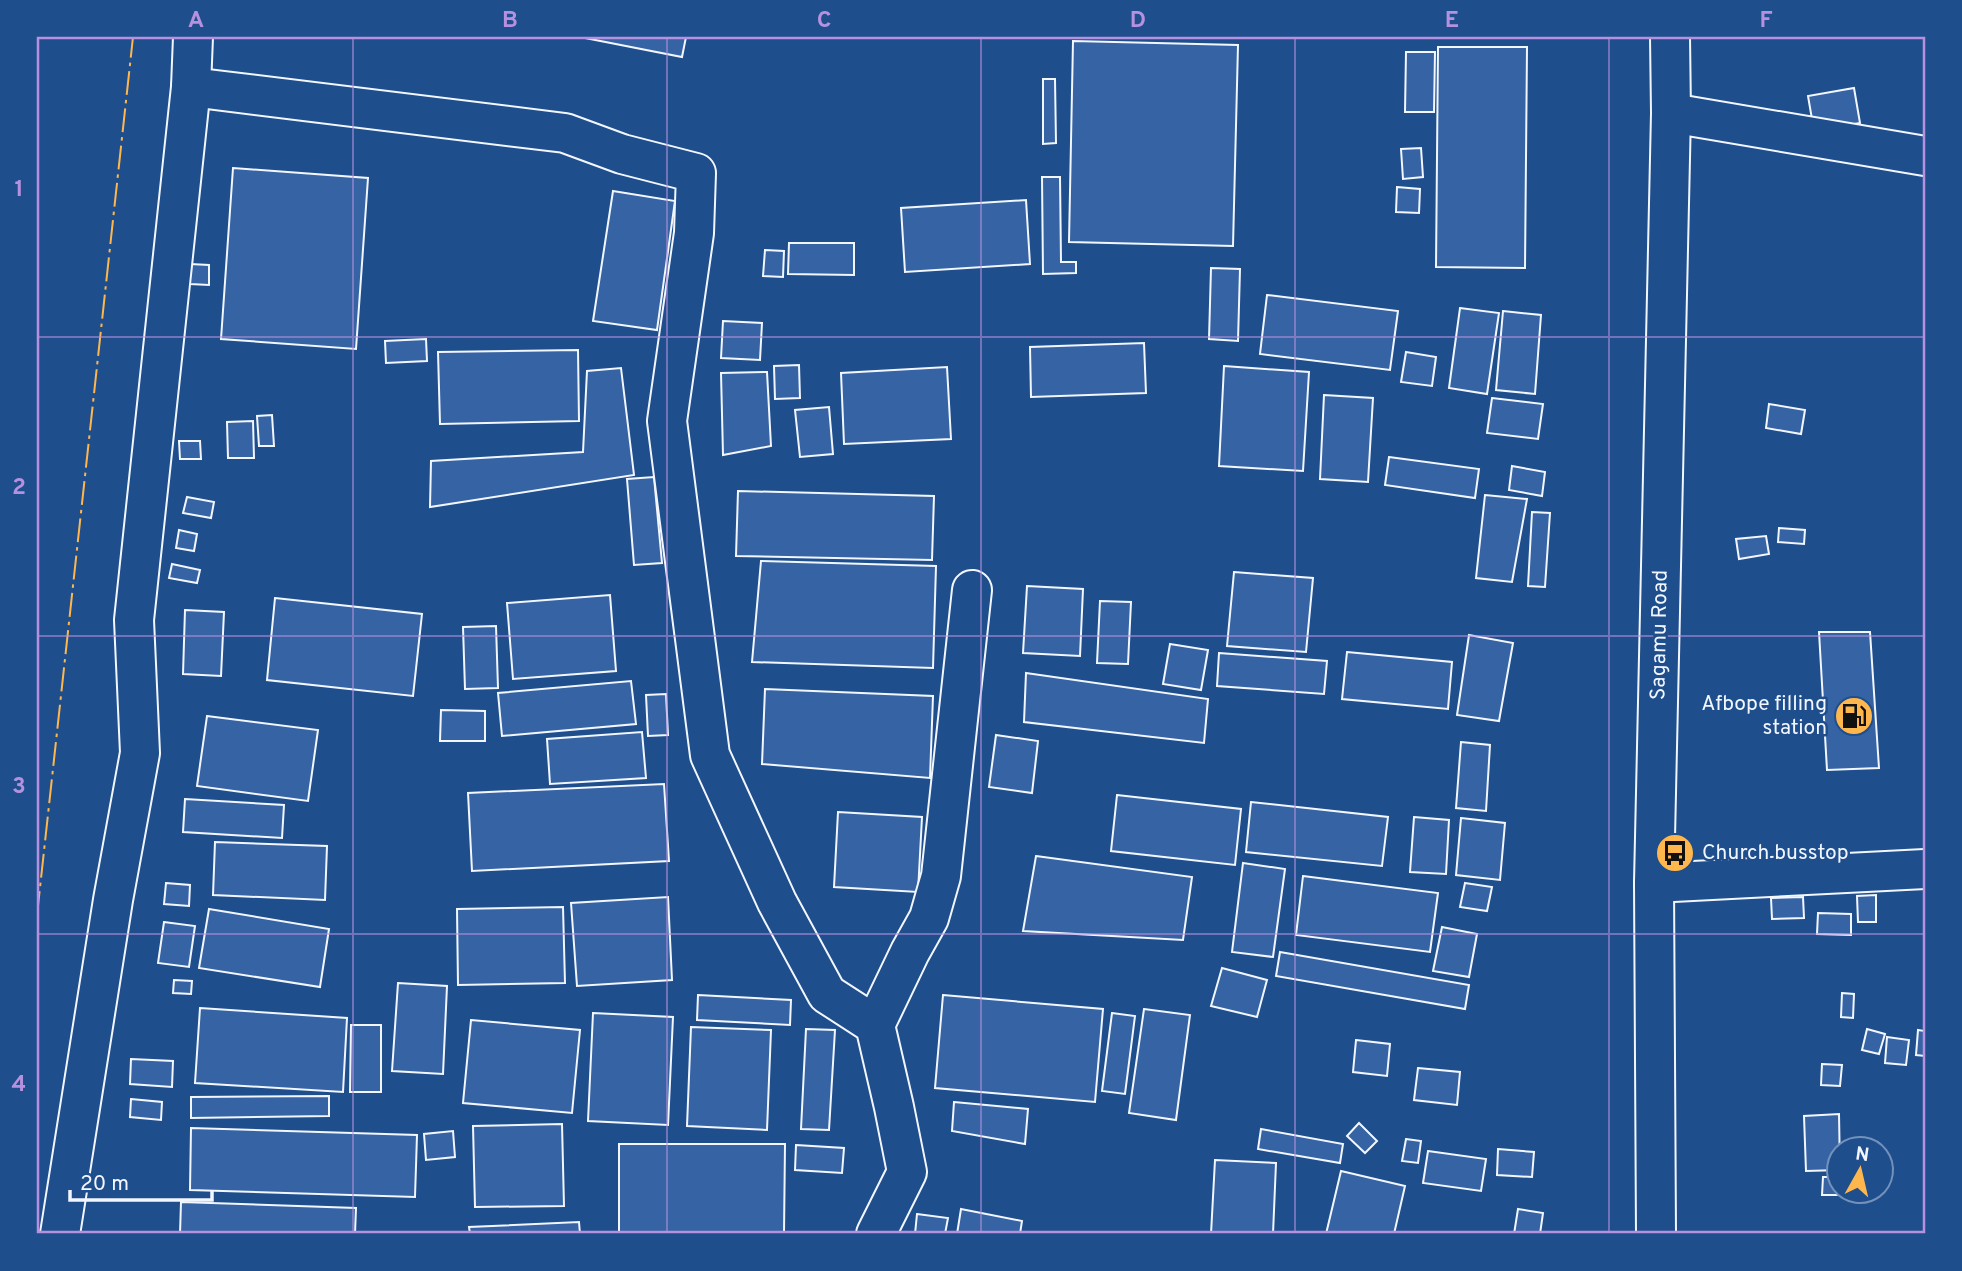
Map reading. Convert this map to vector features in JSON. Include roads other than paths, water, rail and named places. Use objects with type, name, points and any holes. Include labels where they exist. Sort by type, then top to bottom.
[{"type":"main road","points":[[60,1234],[139,754],[134,620],[191,87],[192,37]]},
{"type":"main road","name":"Sagamu Road","points":[[1656,1234],[1654,883],[1671,113],[1670,37]]},
{"type":"main road","points":[[191,87],[565,133],[622,154],[696,173],[694,233],[667,421],[710,755],[777,902],[827,994],[875,1025]]},
{"type":"main road","points":[[1671,113],[1925,156]]},
{"type":"main road","points":[[876,1234],[906,1172],[875,1025],[929,918],[941,876],[972,590]]},
{"type":"main road","points":[[1654,883],[1925,869]]},
{"type":"place","name":"Afbope filling station","points":[[1854,716]]},
{"type":"place","name":"Church busstop","points":[[1675,853]]}]
